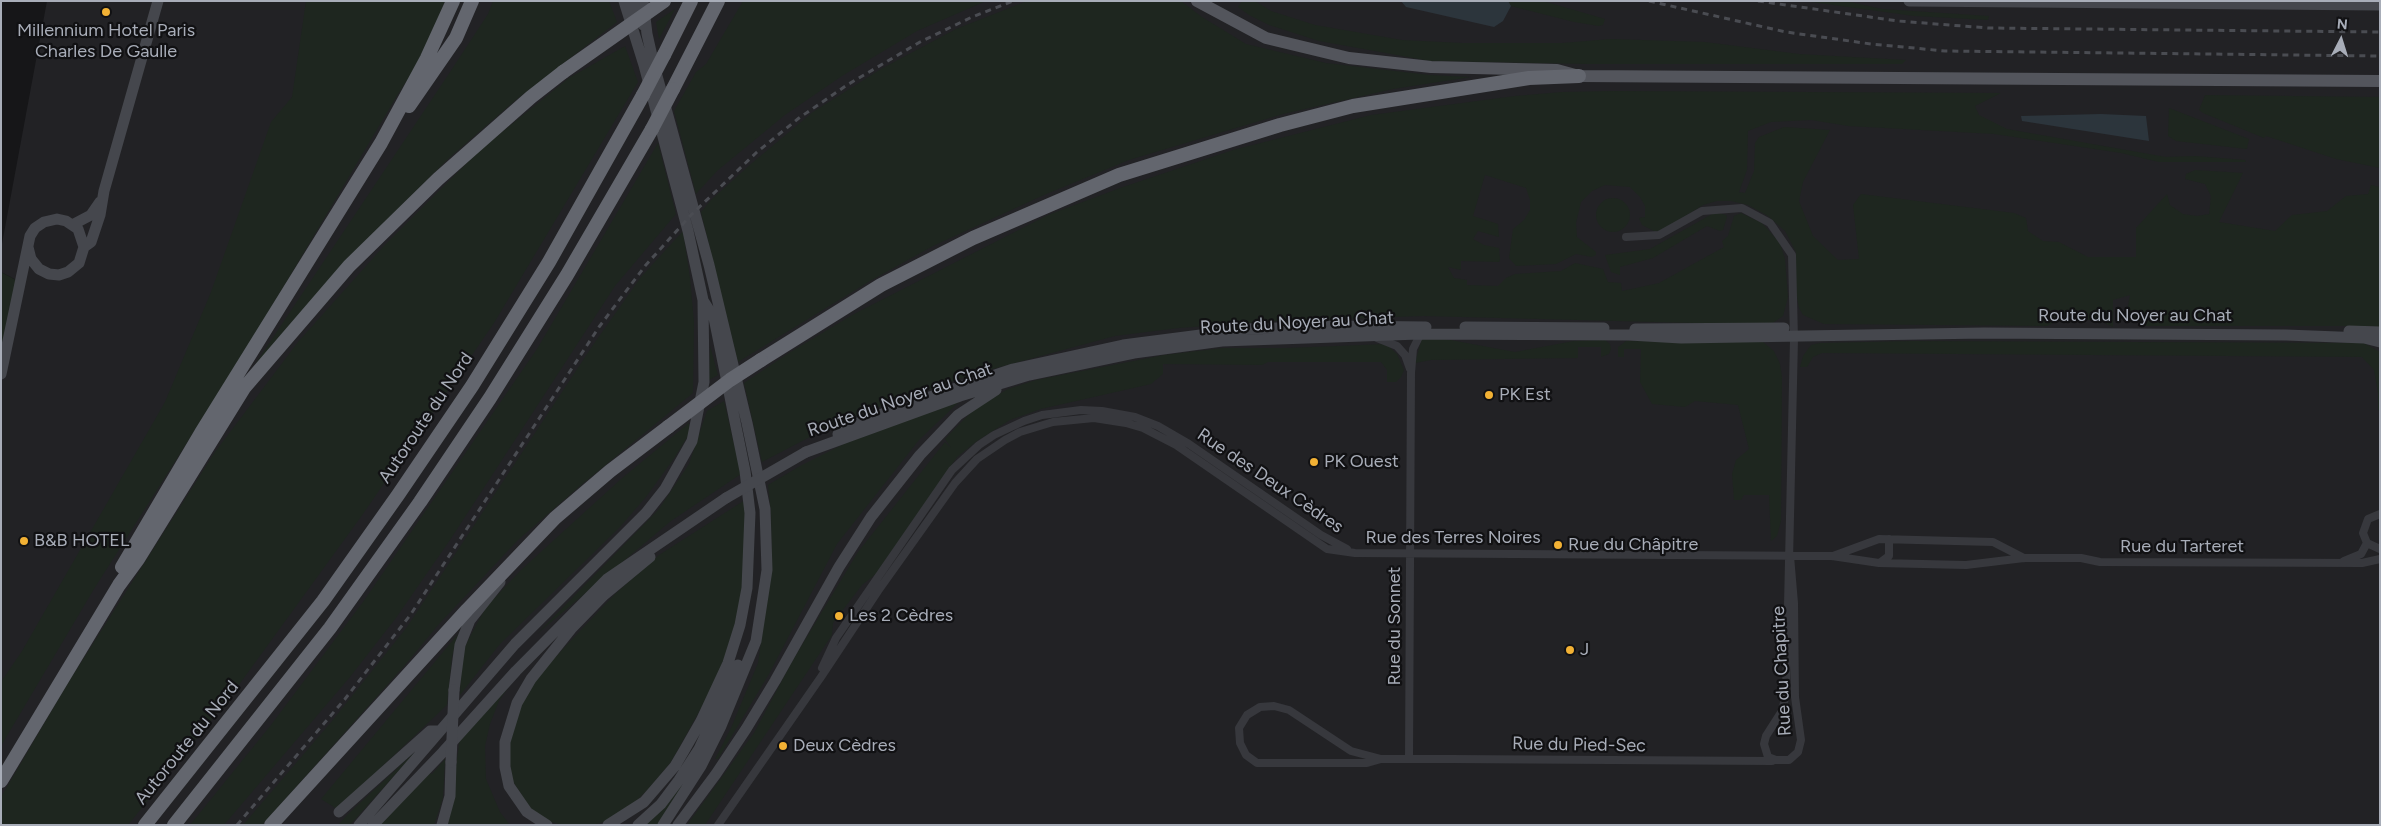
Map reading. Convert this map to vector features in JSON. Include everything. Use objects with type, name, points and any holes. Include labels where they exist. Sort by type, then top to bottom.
[{"type":"highway","points":[[119,585],[122,566],[196,441],[381,143],[427,58],[453,1]]},
{"type":"highway","points":[[381,143],[426,84],[451,45],[472,1]]},
{"type":"highway","points":[[1,781],[119,585],[138,559],[244,388],[349,266],[438,179],[531,97],[610,38],[664,1]]},
{"type":"highway","name":"Autoroute du Nord","points":[[145,825],[323,601],[472,386],[549,262],[643,95],[691,1]]},
{"type":"highway","points":[[174,825],[330,628],[420,502],[490,398],[567,275],[652,128],[718,1]]},
{"type":"highway","points":[[272,825],[467,610],[556,518],[610,471],[730,380],[881,285],[973,238],[1119,176],[1280,125],[1353,106],[1529,78],[1579,76]]},
{"type":"main road","points":[[1197,1],[1266,38],[1349,58],[1431,67],[1557,70],[1579,76],[2380,81]]},
{"type":"street","points":[[84,247],[91,242],[100,215],[101,201],[158,1]]},
{"type":"street","points":[[643,1],[647,34],[709,265],[747,423],[764,509],[767,570],[756,641],[721,726],[701,766],[663,825]]},
{"type":"street","points":[[1909,1],[2380,5]]},
{"type":"street","points":[[627,2],[647,34]]},
{"type":"street","points":[[359,825],[515,644],[646,514],[680,464],[692,440],[704,382],[703,300],[688,231],[627,2]]},
{"type":"street","points":[[72,225],[91,215],[101,201]]},
{"type":"street","name":"Rue du Chapitre","points":[[1626,237],[1659,235],[1702,211],[1742,208],[1770,223],[1792,255],[1794,332],[1790,556],[1786,602],[1786,694],[1782,710],[1766,736],[1764,744],[1768,757],[1776,760],[1788,760],[1798,752],[1801,740],[1795,697],[1794,603],[1790,556]]},
{"type":"street","points":[[1,374],[20,294],[28,246],[30,236],[35,228],[44,222],[57,219],[78,229],[84,247],[79,263],[68,272],[59,275],[49,274],[39,269],[31,259],[28,246]]},
{"type":"street","points":[[20,294],[28,280],[39,269]]},
{"type":"street","points":[[608,825],[644,802],[680,757],[701,721],[728,663],[740,625],[747,588],[750,513],[745,471],[714,318],[703,300]]},
{"type":"street","name":"Route du Noyer au Chat","points":[[806,452],[853,425],[1013,369],[1123,345],[1247,329],[1338,326],[1423,331],[1629,335],[1681,338],[1794,332],[2286,334],[2364,338],[2380,342]]},
{"type":"street","name":"Route du Noyer au Chat","points":[[2286,334],[2364,330],[2380,332]]},
{"type":"street","name":"Route du Noyer au Chat","points":[[806,452],[942,402],[1029,375],[1134,353],[1222,342],[1375,337],[1423,331]]},
{"type":"street","name":"Rue du Sonnet","points":[[1410,759],[1411,373],[1413,349],[1423,331]]},
{"type":"street","name":"Rue du Sonnet","points":[[1375,337],[1397,346],[1405,355],[1411,373]]},
{"type":"street","points":[[2364,338],[2380,349]]},
{"type":"street","points":[[678,825],[716,774],[756,713],[839,567],[871,517],[920,456],[958,415],[989,393],[1029,375]]},
{"type":"street","name":"Rue des Deux Cèdres","points":[[718,825],[878,591],[968,467],[985,452],[1005,440],[1036,426],[1053,422],[1094,418],[1143,428],[1176,445],[1327,549],[1355,553]]},
{"type":"street","points":[[373,825],[443,752],[516,671],[607,579],[677,529],[726,498],[806,452]]},
{"type":"street","points":[[2379,514],[2365,523],[2363,533],[2367,543],[2380,549]]},
{"type":"street","points":[[547,825],[527,812],[508,786],[505,767],[506,742],[517,703],[531,679],[571,629],[604,594],[653,555],[677,529]]},
{"type":"street","name":"Rue du Tarteret","points":[[1832,556],[1879,538],[1992,542],[2024,558]]},
{"type":"street","points":[[1879,563],[1889,556],[1889,539]]},
{"type":"street","name":"Rue du Tarteret","points":[[2341,562],[2361,554],[2367,543]]},
{"type":"street","name":"Rue des Terres Noires","points":[[1355,553],[1790,556]]},
{"type":"street","name":"Rue du Tarteret","points":[[1790,556],[1832,556],[1879,563],[1966,566],[2024,558],[2081,558],[2100,562],[2362,563],[2380,559]]},
{"type":"street","points":[[442,825],[450,796],[454,690],[460,645],[470,620],[512,565]]},
{"type":"street","points":[[638,825],[660,804],[680,780],[699,749],[759,620]]},
{"type":"street","points":[[1274,706],[1289,710],[1351,751],[1381,759],[1367,763],[1256,763],[1246,755],[1240,742],[1240,728],[1247,715],[1260,707],[1274,706]]},
{"type":"street","points":[[339,812],[430,731],[440,731]]},
{"type":"street","name":"Rue du Pied-Sec","points":[[1381,759],[1776,760]]},
{"type":"shaded area","points":[[47,1],[2380,1],[2380,825],[1,825],[1,354],[16,280],[1,272],[1,249]]},
{"type":"shaded area","points":[[306,1],[445,1],[421,59],[398,94],[249,345],[94,589],[1,746],[1,682],[22,651],[165,402],[211,292],[271,122],[292,97]]},
{"type":"shaded area","points":[[493,1],[609,1],[617,22],[517,99],[449,158],[357,250],[254,366],[488,14]]},
{"type":"shaded area","points":[[743,1],[986,1],[917,31],[842,76],[785,115],[717,171],[696,194],[674,111],[696,72],[706,64]]},
{"type":"shaded area","points":[[1027,1],[1181,1],[1202,17],[1246,44],[1326,63],[1430,75],[1471,77],[1393,89],[1283,114],[1129,160],[1044,195],[933,246],[870,281],[738,362],[701,212],[711,200],[752,163],[813,112],[881,69],[956,29]]},
{"type":"shaded area","points":[[1242,1],[1255,1],[1271,11],[1315,25],[1402,40],[1462,43],[1562,43],[1611,39],[1705,42],[1799,54],[1906,60],[1902,64],[1587,64],[1430,61],[1319,41],[1269,25],[1249,15],[1238,7]]},
{"type":"shaded area","points":[[1401,1],[1508,1],[1511,6],[1503,21],[1494,27],[1406,7]]},
{"type":"shaded area","points":[[1508,1],[1543,1],[1605,19],[1603,25],[1599,26],[1574,22],[1511,6]]},
{"type":"shaded area","points":[[1804,1],[1846,1],[1882,9],[1989,16],[1988,20],[1914,16]]},
{"type":"shaded area","points":[[675,9],[659,39],[656,22]]},
{"type":"shaded area","points":[[625,46],[638,82],[494,323],[363,514],[241,682],[133,819],[128,825],[1,825],[1,797],[68,683],[215,452],[298,342],[383,247],[481,149],[569,78]]},
{"type":"shaded area","points":[[1562,92],[2001,93],[1975,106],[1979,115],[2007,129],[2166,157],[2195,156],[2245,160],[2246,162],[2159,162],[2121,153],[1994,134],[1848,126],[1811,120],[1771,122],[1748,131],[1747,170],[1739,192],[1745,193],[1754,171],[1755,143],[1759,137],[1784,127],[1830,130],[1803,182],[1799,201],[1813,236],[1838,260],[1859,259],[1853,205],[1861,194],[2014,213],[2026,218],[2028,231],[2043,241],[2059,242],[2088,257],[2136,257],[2136,228],[2167,194],[2170,205],[2183,214],[2197,216],[2209,214],[2211,196],[2205,184],[2185,179],[2186,174],[2195,170],[2243,173],[2219,222],[2275,231],[2292,215],[2327,211],[2346,196],[2368,194],[2371,185],[2380,187],[2380,328],[2372,326],[2146,326],[2129,312],[2130,295],[2113,300],[2113,327],[2098,320],[2060,319],[2047,326],[1824,324],[1803,315],[1799,308],[1796,293],[1796,252],[1785,231],[1768,216],[1748,205],[1731,201],[1717,201],[1703,205],[1661,231],[1654,231],[1642,225],[1639,218],[1645,217],[1645,206],[1640,197],[1630,187],[1605,185],[1592,191],[1581,202],[1576,223],[1577,237],[1596,252],[1596,255],[1592,257],[1576,254],[1556,264],[1516,266],[1509,258],[1513,229],[1524,220],[1530,210],[1530,200],[1526,188],[1485,175],[1473,216],[1498,224],[1499,237],[1478,231],[1473,239],[1484,245],[1499,248],[1500,260],[1499,262],[1461,261],[1461,270],[1448,267],[1454,278],[1467,280],[1467,285],[1498,286],[1506,278],[1515,274],[1561,271],[1575,263],[1603,269],[1608,282],[1621,283],[1622,291],[1659,283],[1724,247],[1722,241],[1728,236],[1734,216],[1741,213],[1762,223],[1780,243],[1785,259],[1788,297],[1783,316],[1770,325],[1423,316],[1276,321],[1179,328],[1115,336],[974,374],[887,404],[831,426],[762,462],[744,383],[789,353],[854,314],[1048,215],[1120,188],[1233,150],[1371,115],[1515,96]]},
{"type":"shaded area","points":[[2205,95],[2380,97],[2380,168],[2336,159],[2266,136],[2264,138],[2203,113],[2199,110]]},
{"type":"shaded area","points":[[2169,108],[2249,139],[2247,149],[2176,141],[2168,136]]},
{"type":"shaded area","points":[[2101,114],[2146,116],[2149,141],[2022,121],[2021,116]]},
{"type":"shaded area","points":[[658,143],[676,214],[615,286],[450,540],[396,618],[350,677],[224,825],[190,825],[271,725],[363,602],[537,349]]},
{"type":"shaded area","points":[[1613,198],[1620,199],[1625,203],[1629,208],[1629,222],[1625,227],[1620,231],[1613,232],[1606,231],[1601,227],[1597,222],[1596,215],[1597,208],[1601,203],[1606,199]]},
{"type":"shaded area","points":[[1719,213],[1727,217],[1723,230],[1720,231],[1707,226],[1653,258],[1620,267],[1620,275],[1611,272],[1605,255],[1650,249],[1712,214]]},
{"type":"shaded area","points":[[683,231],[694,322],[693,393],[518,540],[439,624],[405,665],[262,825],[243,825],[332,721],[407,627],[593,345],[641,277]]},
{"type":"shaded area","points":[[1,272],[16,280],[1,354]]},
{"type":"shaded area","points":[[1422,338],[1445,339],[1515,352],[1574,341],[1605,340],[1610,344],[1611,349],[1609,354],[1601,357],[1601,347],[1578,347],[1578,358],[1431,360],[1415,363]]},
{"type":"shaded area","points":[[1626,341],[1763,342],[1774,351],[1780,364],[1782,377],[1781,521],[1777,536],[1771,541],[1769,495],[1744,495],[1741,500],[1734,500],[1732,474],[1736,460],[1749,449],[1738,405],[1695,401],[1685,407],[1652,404],[1640,382],[1641,349],[1624,349],[1624,357],[1618,357],[1618,347]]},
{"type":"shaded area","points":[[1911,341],[2364,343],[2380,352],[2380,407],[2378,411],[2378,393],[2374,370],[2362,357],[1822,353],[1813,357],[1807,367],[1800,367],[1803,356],[1811,345],[1820,343]]},
{"type":"shaded area","points":[[1386,344],[1397,354],[1404,370],[1396,382],[1387,382],[1387,370],[1381,362],[1268,362],[1262,365],[1163,364],[1163,374],[1151,384],[1041,409],[1010,420],[977,441],[957,457],[876,574],[862,585],[833,623],[832,635],[705,825],[687,825],[754,733],[793,660],[858,552],[945,442],[951,448],[945,439],[975,408],[1008,389],[1036,380],[1164,355],[1223,348],[1287,348]]},
{"type":"shaded area","points":[[710,346],[718,375],[709,380]]},
{"type":"shaded area","points":[[724,401],[741,474],[671,521],[537,634],[659,509],[689,464],[707,411]]},
{"type":"shaded area","points":[[960,401],[919,440],[837,544],[769,674],[718,759],[715,759],[731,728],[758,663],[772,566],[771,515],[768,485],[800,466],[862,435]]},
{"type":"shaded area","points":[[689,423],[689,434],[646,497],[620,527],[500,644],[460,695],[461,663],[465,646],[486,607],[521,570],[621,479]]},
{"type":"shaded area","points":[[745,500],[746,527],[742,597],[726,657],[710,692],[671,762],[625,812],[604,822],[593,825],[562,825],[551,822],[533,812],[512,780],[509,758],[510,737],[519,706],[544,669],[616,593],[659,555]]},
{"type":"shaded area","points":[[458,634],[452,657],[447,705],[337,809],[321,799]]},
{"type":"shaded area","points":[[514,679],[499,701],[490,724],[485,746],[486,779],[500,812],[510,825],[445,825],[451,803],[460,737]]},
{"type":"shaded area","points":[[418,749],[350,825],[338,825],[347,815]]},
{"type":"shaded area","points":[[445,759],[443,798],[434,825],[378,825],[427,772],[432,774]]},
{"type":"shaded area","points":[[698,762],[658,825],[642,825]]},
{"type":"railway","points":[[237,825],[345,699],[411,614],[599,327],[645,266],[691,215],[757,152],[799,118],[847,85],[920,42],[972,17],[1013,1]]},
{"type":"railway","points":[[1649,1],[1786,32],[1871,44],[1945,51],[2380,56]]},
{"type":"railway","points":[[1758,1],[1898,21],[1988,28],[2380,32]]},
{"type":"place","name":"Millennium Hotel Paris Charles De Gaulle","points":[[106,12]]},
{"type":"place","name":"PK Est","points":[[1489,395]]},
{"type":"place","name":"PK Ouest","points":[[1314,462]]},
{"type":"place","name":"B&B HOTEL","points":[[24,541]]},
{"type":"place","name":"Rue du Châpitre","points":[[1558,545]]},
{"type":"place","name":"Les 2 Cèdres","points":[[839,616]]},
{"type":"place","name":"J","points":[[1570,650]]},
{"type":"place","name":"Deux Cèdres","points":[[783,746]]}]
